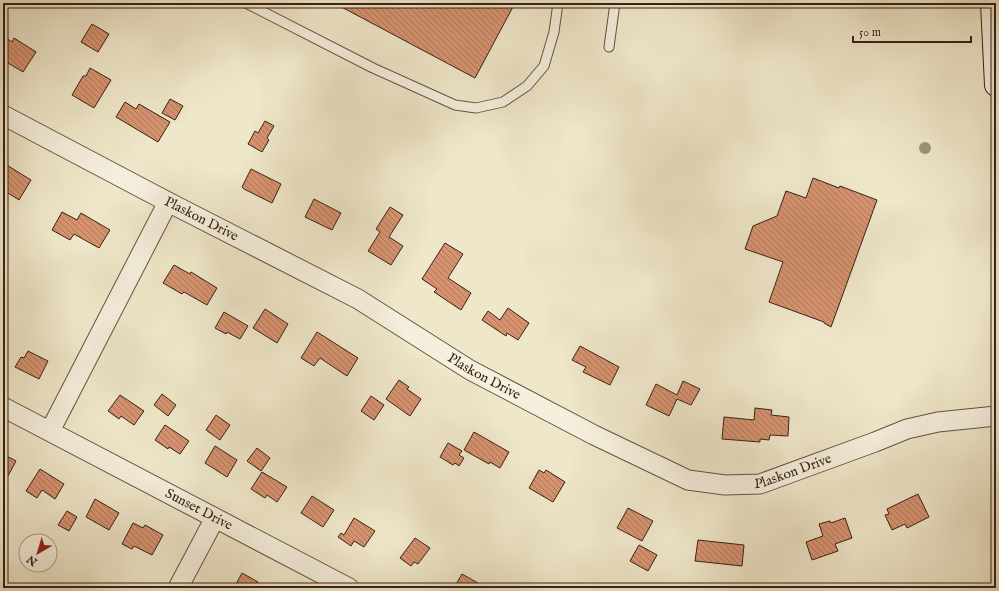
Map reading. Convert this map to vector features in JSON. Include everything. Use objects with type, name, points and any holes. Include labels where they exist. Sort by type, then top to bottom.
[{"type":"main road","points":[[992,3],[996,85]]},
{"type":"street","name":"Plaskon Drive","points":[[3,115],[168,202],[358,299],[470,370],[594,435],[688,480],[725,484],[760,484],[875,442],[907,428],[938,422],[996,416]]},
{"type":"street","points":[[50,431],[168,202]]},
{"type":"street","name":"Sunset Drive","points":[[3,407],[349,588]]},
{"type":"street","points":[[178,588],[215,518]]},
{"type":"lane","points":[[246,3],[373,68],[455,105],[476,108],[503,102],[527,86],[544,66],[554,32],[558,3]]},
{"type":"lane","points":[[610,47],[615,3]]},
{"type":"building","points":[[334,3],[515,3],[475,78]]},
{"type":"building","points":[[92,24],[109,34],[98,52],[81,42]]},
{"type":"building","points":[[3,36],[12,42],[14,38],[36,52],[23,72],[3,60]]},
{"type":"building","points":[[90,68],[111,80],[94,108],[72,95],[83,76],[86,76]]},
{"type":"building","points":[[170,99],[183,106],[175,120],[162,113]]},
{"type":"building","points":[[125,102],[136,109],[139,104],[170,122],[158,142],[116,117]]},
{"type":"building","points":[[265,121],[274,126],[267,138],[269,140],[262,152],[248,144],[255,131],[258,133]]},
{"type":"building","points":[[5,164],[31,180],[19,200],[3,190],[3,167]]},
{"type":"building","points":[[251,169],[281,184],[272,203],[242,187]]},
{"type":"building","points":[[813,178],[839,188],[840,186],[877,200],[831,327],[824,322],[769,302],[783,262],[745,249],[753,226],[777,216],[786,191],[806,198]]},
{"type":"building","points":[[314,199],[341,213],[332,230],[305,217]]},
{"type":"building","points":[[390,207],[403,215],[389,237],[403,246],[391,265],[368,251],[380,232],[376,229]]},
{"type":"building","points":[[62,212],[77,220],[81,213],[110,230],[99,248],[74,234],[70,240],[52,230]]},
{"type":"building","points":[[445,243],[463,254],[448,278],[471,293],[461,310],[434,292],[437,289],[422,279]]},
{"type":"building","points":[[174,265],[190,274],[191,272],[217,288],[207,305],[184,292],[182,294],[163,283]]},
{"type":"building","points":[[508,308],[529,323],[518,340],[507,333],[506,336],[482,320],[488,311],[500,320]]},
{"type":"building","points":[[265,309],[288,324],[277,343],[253,328]]},
{"type":"building","points":[[224,312],[248,326],[240,339],[215,328]]},
{"type":"building","points":[[317,332],[358,358],[347,376],[320,358],[314,366],[301,358]]},
{"type":"building","points":[[580,346],[619,367],[610,385],[583,372],[586,367],[572,360]]},
{"type":"building","points":[[28,351],[48,361],[39,379],[15,367],[21,357],[24,358]]},
{"type":"building","points":[[399,380],[409,387],[407,389],[421,399],[410,416],[386,399]]},
{"type":"building","points":[[683,381],[700,389],[691,405],[677,399],[669,416],[646,405],[656,384],[677,395]]},
{"type":"building","points":[[162,394],[176,405],[168,416],[154,405]]},
{"type":"building","points":[[120,395],[144,411],[134,425],[121,416],[119,419],[108,411]]},
{"type":"building","points":[[371,396],[384,405],[374,420],[361,411]]},
{"type":"building","points":[[755,408],[772,410],[771,415],[789,417],[788,436],[770,435],[769,440],[760,439],[760,442],[722,439],[724,417],[754,420]]},
{"type":"building","points":[[216,415],[230,425],[220,440],[206,430]]},
{"type":"building","points":[[165,425],[189,441],[180,454],[169,447],[168,449],[155,440]]},
{"type":"building","points":[[474,432],[509,452],[500,468],[490,462],[489,464],[464,450]]},
{"type":"building","points":[[448,443],[462,451],[459,455],[464,458],[459,466],[455,463],[453,465],[440,457]]},
{"type":"building","points":[[215,446],[237,460],[227,477],[205,463]]},
{"type":"building","points":[[257,448],[270,458],[261,471],[247,461]]},
{"type":"building","points":[[3,454],[16,461],[8,476],[3,473]]},
{"type":"building","points":[[40,469],[64,484],[55,499],[42,490],[37,498],[26,491]]},
{"type":"building","points":[[539,470],[544,473],[546,470],[565,482],[553,502],[529,488]]},
{"type":"building","points":[[262,472],[287,487],[277,502],[267,495],[265,498],[251,489]]},
{"type":"building","points":[[918,494],[929,517],[907,528],[905,524],[892,530],[885,515],[889,514],[887,509]]},
{"type":"building","points":[[312,496],[334,510],[323,527],[301,513]]},
{"type":"building","points":[[95,499],[119,513],[109,530],[86,517]]},
{"type":"building","points":[[628,508],[653,521],[642,541],[617,528]]},
{"type":"building","points":[[67,511],[77,517],[69,531],[58,525]]},
{"type":"building","points":[[354,518],[375,531],[364,547],[354,541],[351,546],[338,537],[341,533],[344,535]]},
{"type":"building","points":[[845,518],[852,538],[835,544],[838,551],[812,560],[806,542],[823,536],[819,524],[830,521],[831,523]]},
{"type":"building","points":[[133,523],[143,528],[145,525],[163,535],[152,555],[134,546],[132,549],[122,544]]},
{"type":"building","points":[[415,538],[430,548],[418,564],[414,562],[411,566],[400,558]]},
{"type":"building","points":[[698,540],[744,545],[742,566],[695,561]]},
{"type":"building","points":[[639,545],[657,555],[648,571],[630,561]]},
{"type":"building","points":[[242,573],[258,582],[254,588],[234,588]]},
{"type":"building","points":[[462,574],[485,587],[454,588]]}]
